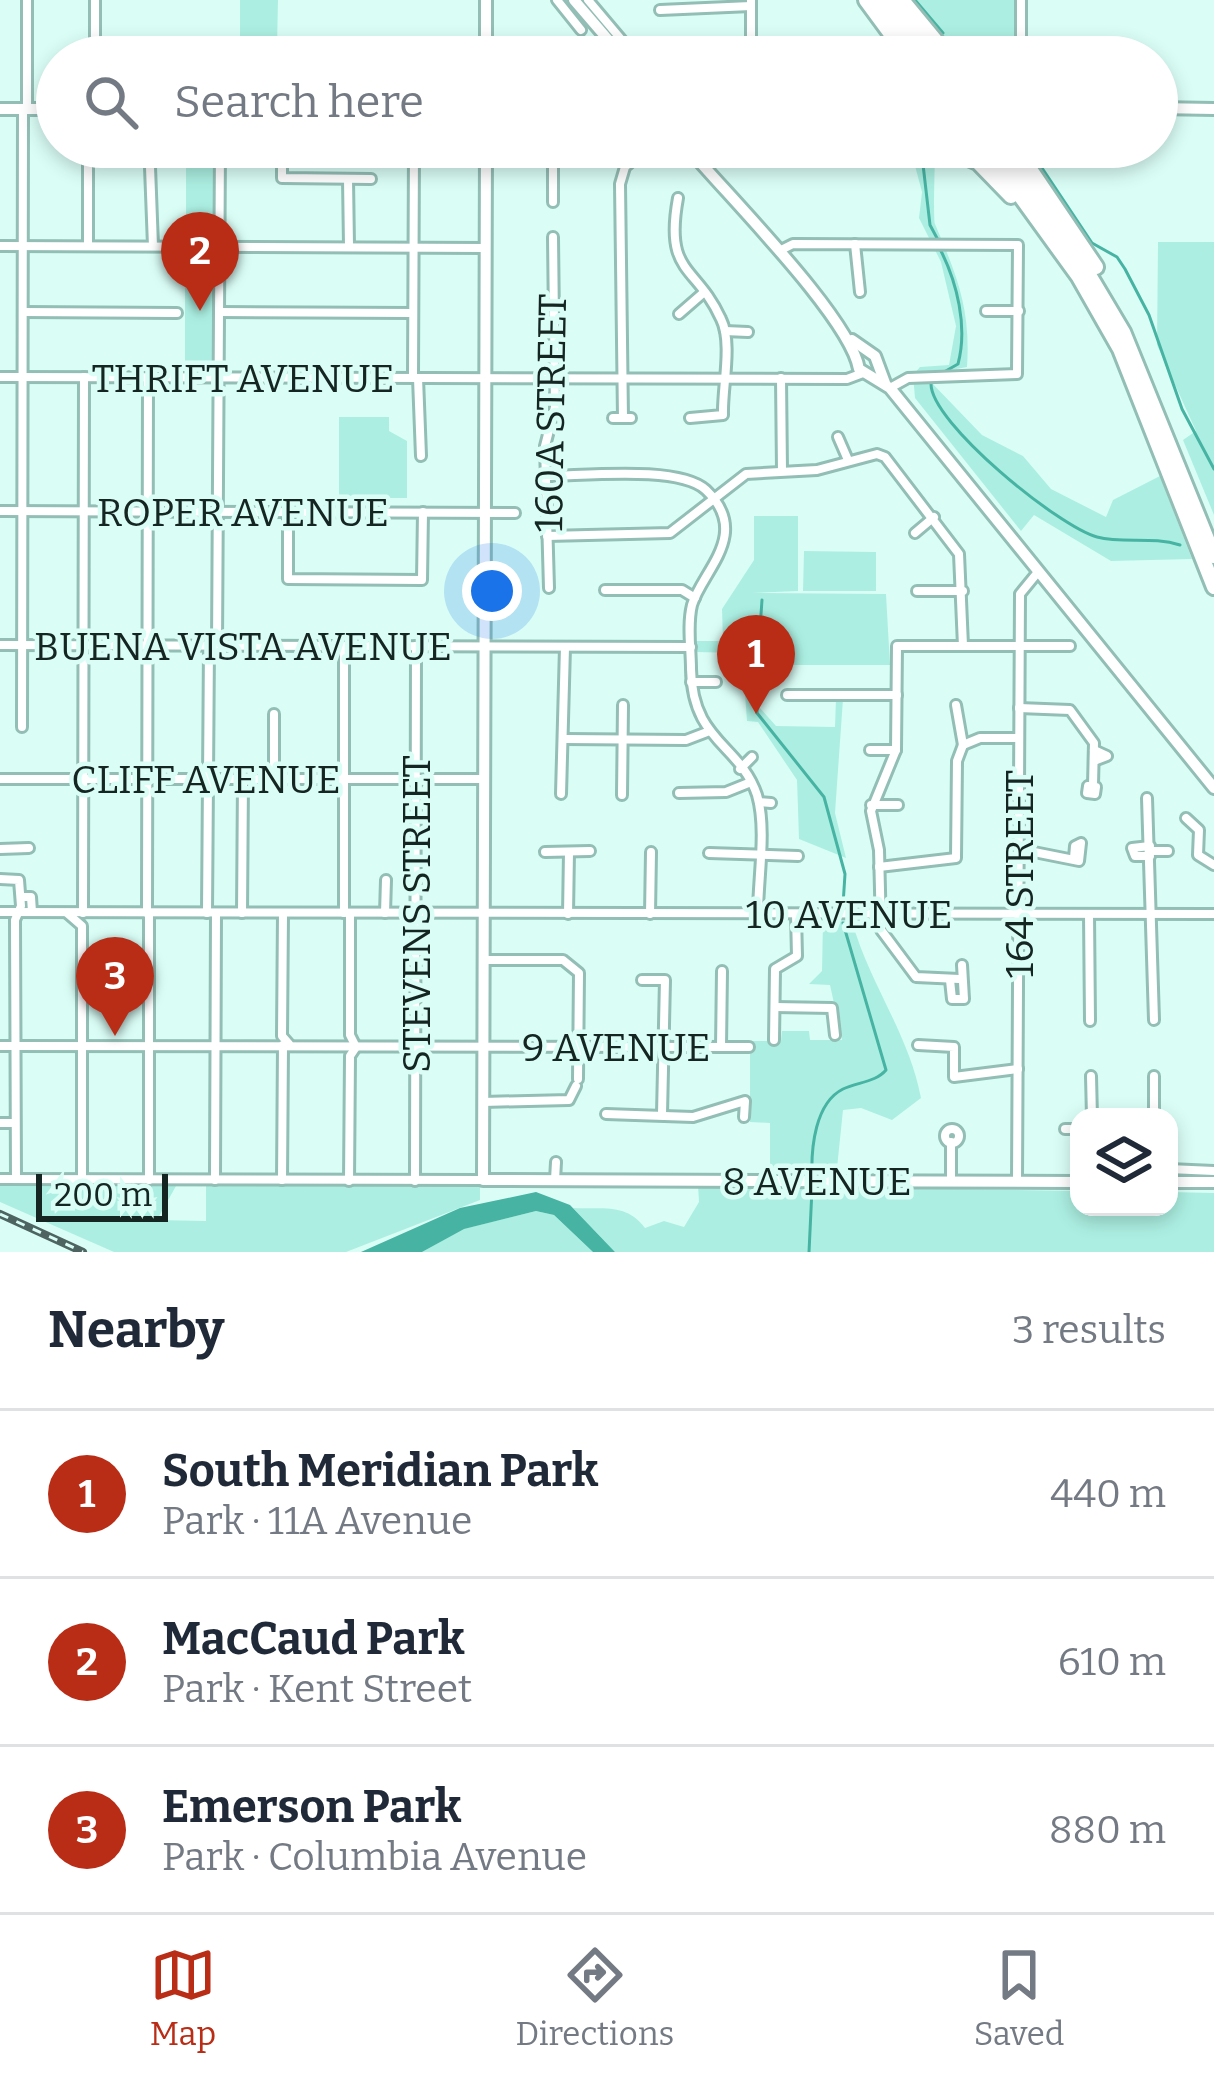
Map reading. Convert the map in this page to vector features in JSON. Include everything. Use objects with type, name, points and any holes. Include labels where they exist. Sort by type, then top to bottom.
[{"type":"highway","points":[[866,0],[893,36]]},
{"type":"highway","points":[[878,0],[905,36]]},
{"type":"highway","points":[[892,0],[919,36]]},
{"type":"highway","points":[[902,0],[932,36]]},
{"type":"highway","points":[[985,168],[1102,314]]},
{"type":"highway","points":[[1001,168],[1102,314],[1142,397],[1214,587]]},
{"type":"highway","points":[[1014,168],[1104,296],[1172,442]]},
{"type":"highway","points":[[1029,168],[1111,294],[1146,367],[1214,556]]},
{"type":"highway","points":[[1196,537],[1214,600]]},
{"type":"main road","points":[[486,0],[486,36]]},
{"type":"main road","points":[[573,0],[602,36]]},
{"type":"main road","points":[[0,109],[36,109]]},
{"type":"main road","points":[[1178,109],[1214,109]]},
{"type":"main road","points":[[483,1180],[486,168]]},
{"type":"main road","points":[[709,168],[1214,788]]},
{"type":"main road","name":"8 AVENUE","points":[[483,1180],[1070,1182]]},
{"type":"main road","points":[[1178,1182],[1214,1182]]},
{"type":"street","points":[[22,727],[27,0]]},
{"type":"street","points":[[95,0],[95,36]]},
{"type":"street","points":[[557,0],[581,30]]},
{"type":"street","points":[[588,0],[618,36]]},
{"type":"street","points":[[1021,0],[1021,36]]},
{"type":"street","points":[[660,10],[751,3],[751,36]]},
{"type":"street","points":[[88,168],[88,246]]},
{"type":"street","points":[[150,168],[153,246]]},
{"type":"street","points":[[215,1180],[208,778],[218,512],[220,168]]},
{"type":"street","points":[[282,168],[282,178],[371,179]]},
{"type":"street","points":[[414,168],[413,313],[421,456]]},
{"type":"street","points":[[553,168],[553,202]]},
{"type":"street","points":[[622,418],[621,173],[626,168]]},
{"type":"street","points":[[348,179],[349,246]]},
{"type":"street","points":[[678,199],[676,255],[725,332],[724,416],[690,418]]},
{"type":"street","name":"160A STREET","points":[[549,588],[545,476],[554,379],[553,237]]},
{"type":"street","points":[[775,248],[793,244],[1016,244],[1017,374],[1007,379],[908,378],[887,386]]},
{"type":"street","points":[[855,244],[860,292]]},
{"type":"street","points":[[0,246],[486,248]]},
{"type":"street","points":[[679,314],[702,294]]},
{"type":"street","points":[[986,311],[1019,311]]},
{"type":"street","points":[[23,312],[177,313]]},
{"type":"street","points":[[219,312],[413,313]]},
{"type":"street","points":[[725,332],[748,332]]},
{"type":"street","name":"THRIFT AVENUE","points":[[0,377],[836,379],[866,364]]},
{"type":"street","points":[[83,913],[85,377]]},
{"type":"street","points":[[148,378],[149,1180]]},
{"type":"street","points":[[781,378],[782,471]]},
{"type":"street","points":[[838,437],[848,460]]},
{"type":"street","points":[[547,536],[670,533],[746,475],[826,468],[877,454],[959,554],[963,646]]},
{"type":"street","points":[[545,476],[680,477],[697,483],[714,500],[722,522],[722,554],[695,598],[691,682],[707,732],[751,782],[758,802],[758,914]]},
{"type":"street","name":"ROPER AVENUE","points":[[0,511],[515,513]]},
{"type":"street","points":[[288,512],[288,579],[422,580],[423,512]]},
{"type":"street","points":[[915,533],[934,518]]},
{"type":"street","name":"164 STREET","points":[[1017,1181],[1020,594],[1038,572]]},
{"type":"street","points":[[605,590],[682,590],[695,598]]},
{"type":"street","points":[[917,591],[963,591]]},
{"type":"street","name":"BUENA VISTA AVENUE","points":[[0,645],[691,646]]},
{"type":"street","points":[[344,646],[350,1035],[356,1046],[350,1056],[349,1180]]},
{"type":"street","name":"STEVENS STREET","points":[[415,1181],[416,646]]},
{"type":"street","points":[[962,965],[955,980],[922,980],[911,973],[884,937],[879,914],[871,805],[896,749],[897,646],[1070,646]]},
{"type":"street","points":[[561,794],[566,647]]},
{"type":"street","points":[[691,682],[716,682]]},
{"type":"street","points":[[787,695],[897,695]]},
{"type":"street","points":[[622,795],[623,705]]},
{"type":"street","points":[[879,867],[956,858],[957,761],[963,745],[956,705]]},
{"type":"street","points":[[1019,708],[1070,710],[1090,735],[1093,785]]},
{"type":"street","points":[[274,714],[274,778]]},
{"type":"street","points":[[565,739],[686,740],[707,732]]},
{"type":"street","points":[[963,745],[980,738],[1019,738]]},
{"type":"street","points":[[870,749],[896,749]]},
{"type":"street","points":[[740,769],[752,757]]},
{"type":"street","name":"CLIFF AVENUE","points":[[0,779],[484,779]]},
{"type":"street","points":[[242,913],[243,779]]},
{"type":"street","points":[[679,793],[726,792],[751,782]]},
{"type":"street","points":[[1147,798],[1154,1020]]},
{"type":"street","points":[[758,802],[771,803]]},
{"type":"street","points":[[871,805],[898,805]]},
{"type":"street","points":[[1186,818],[1199,830],[1198,855],[1214,865]]},
{"type":"street","points":[[0,849],[29,848]]},
{"type":"street","points":[[1019,849],[1074,858]]},
{"type":"street","points":[[545,852],[590,851]]},
{"type":"street","points":[[1150,851],[1168,851]]},
{"type":"street","points":[[568,914],[569,852]]},
{"type":"street","points":[[650,914],[651,852]]},
{"type":"street","points":[[709,853],[798,856]]},
{"type":"street","points":[[0,879],[19,880],[21,897],[17,916],[16,1179]]},
{"type":"street","points":[[385,913],[386,880]]},
{"type":"street","points":[[21,897],[31,897],[32,912]]},
{"type":"street","name":"10 AVENUE","points":[[0,912],[17,916],[32,912],[1214,914]]},
{"type":"street","points":[[65,913],[82,926],[82,1180]]},
{"type":"street","points":[[282,1180],[283,914]]},
{"type":"street","points":[[774,1040],[776,966],[796,956],[796,914]]},
{"type":"street","points":[[1088,914],[1090,1021]]},
{"type":"street","points":[[483,1102],[572,1100],[577,1082],[579,973],[563,960],[484,960]]},
{"type":"street","points":[[721,1047],[722,971]]},
{"type":"street","points":[[642,980],[665,977],[662,1114]]},
{"type":"street","points":[[775,1007],[832,1009],[835,1035]]},
{"type":"street","points":[[350,1035],[342,1046],[350,1056]]},
{"type":"street","name":"9 AVENUE","points":[[0,1046],[749,1047]]},
{"type":"street","points":[[918,1046],[954,1047],[954,1077],[1018,1069]]},
{"type":"street","points":[[1091,1076],[1092,1108]]},
{"type":"street","points":[[1154,1076],[1154,1108]]},
{"type":"street","points":[[606,1114],[693,1117],[745,1101],[744,1117]]},
{"type":"street","points":[[0,1123],[15,1123]]},
{"type":"street","points":[[1065,1129],[1070,1129]]},
{"type":"street","points":[[951,1182],[952,1142]]},
{"type":"street","points":[[555,1181],[556,1162]]},
{"type":"street","points":[[1178,1169],[1214,1171]]},
{"type":"street","points":[[0,1179],[483,1180]]},
{"type":"shaded area","points":[[240,0],[278,0],[277,36],[240,36]]},
{"type":"shaded area","points":[[912,0],[1018,0],[1017,36],[940,36]]},
{"type":"shaded area","points":[[186,168],[216,168],[214,241],[186,241]]},
{"type":"shaded area","points":[[916,168],[935,168],[935,224],[956,277],[967,328],[967,367],[935,373],[930,381],[982,435],[1023,456],[1051,489],[1106,517],[1113,500],[1160,476],[1192,559],[1111,561],[1034,515],[1021,531],[915,398],[913,375],[920,367],[949,365],[956,326],[941,262],[919,218],[922,192]]},
{"type":"shaded area","points":[[1158,242],[1214,242],[1214,515],[1183,440],[1196,431],[1157,345]]},
{"type":"shaded area","points":[[185,251],[216,254],[212,373],[185,373]]},
{"type":"shaded area","points":[[339,417],[389,417],[389,431],[407,441],[407,498],[339,498]]},
{"type":"shaded area","points":[[754,516],[798,516],[798,591],[753,593],[886,594],[890,665],[758,665],[759,707],[776,726],[835,727],[836,698],[843,699],[835,813],[846,858],[799,839],[797,780],[758,722],[747,721],[742,653],[695,652],[696,641],[723,641],[722,609],[754,560]]},
{"type":"shaded area","points":[[804,551],[876,552],[876,591],[803,591]]},
{"type":"shaded area","points":[[823,921],[852,921],[908,1052],[921,1098],[892,1120],[861,1108],[843,1110],[836,1178],[770,1178],[770,1123],[750,1122],[750,1041],[781,1041],[782,1031],[809,1031],[810,1040],[842,1040],[830,985],[809,984],[822,971]]},
{"type":"shaded area","points":[[0,1183],[176,1186],[157,1220],[206,1221],[206,1185],[480,1186],[480,1200],[346,1252],[114,1252],[0,1202]]},
{"type":"shaded area","points":[[698,1185],[1070,1191],[1070,1216],[1178,1216],[1178,1192],[1214,1193],[1214,1252],[615,1252],[573,1208],[621,1211],[645,1228],[664,1221],[684,1227],[699,1202]]},
{"type":"shaded area","points":[[536,1192],[570,1205],[615,1252],[593,1252],[554,1215],[536,1211],[464,1229],[422,1252],[361,1252],[460,1208]]},
{"type":"shaded area","points":[[536,1211],[554,1215],[593,1252],[422,1252],[463,1229]]},
{"type":"waterway","points":[[915,0],[943,33]]},
{"type":"waterway","points":[[923,168],[930,225],[938,240]]},
{"type":"waterway","points":[[1042,168],[1092,243],[1117,257],[1125,269],[1149,315],[1182,409],[1214,469]]},
{"type":"waterway","points":[[940,249],[956,290],[962,335],[958,364],[944,372]]},
{"type":"waterway","points":[[931,384],[952,423],[974,447],[1055,514],[1097,537],[1180,545]]},
{"type":"waterway","points":[[759,643],[762,600]]},
{"type":"waterway","points":[[759,649],[757,713],[824,797],[845,874],[843,905]]},
{"type":"waterway","points":[[812,1176],[814,1140],[826,1105],[843,1089],[886,1070],[843,923]]},
{"type":"waterway","points":[[809,1252],[812,1189]]},
{"type":"railway","points":[[0,1214],[83,1252]]},
{"type":"place","name":"MacCaud Park","points":[[200,311]]},
{"type":"place","name":"South Meridian Park","points":[[756,714]]},
{"type":"place","name":"Emerson Park","points":[[115,1036]]}]
